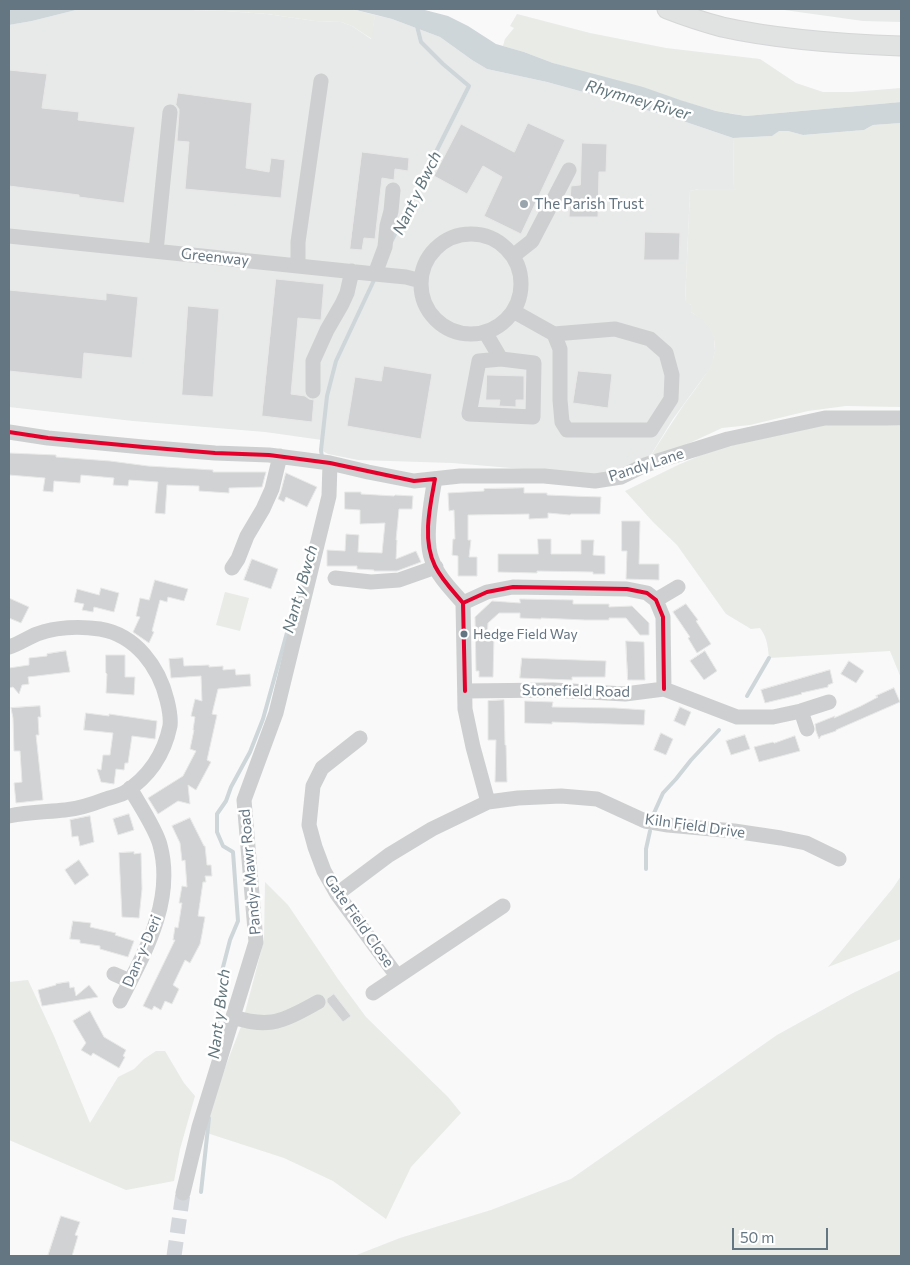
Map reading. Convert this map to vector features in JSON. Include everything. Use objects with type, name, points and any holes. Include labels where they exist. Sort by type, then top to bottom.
[{"type":"main road","points":[[667,9],[721,26],[760,34],[828,42],[901,46]]},
{"type":"street","points":[[298,266],[298,242],[321,81]]},
{"type":"street","points":[[156,251],[170,112]]},
{"type":"street","points":[[513,256],[532,241],[569,170]]},
{"type":"street","points":[[375,274],[385,247],[393,190]]},
{"type":"street","points":[[473,234],[489,237],[502,245],[513,256],[520,270],[522,286],[518,301],[511,315],[499,326],[485,332],[469,334],[453,331],[440,323],[429,311],[423,297],[421,281],[424,266],[432,252],[444,242],[458,235],[473,234]]},
{"type":"street","name":"Greenway","points":[[9,236],[352,271],[406,277],[421,281]]},
{"type":"street","points":[[313,390],[313,361],[327,330],[348,293],[352,271]]},
{"type":"street","points":[[513,311],[554,334],[615,329],[650,339],[666,353],[672,375],[671,398],[651,430],[567,430],[562,422],[560,400],[560,349],[554,334]]},
{"type":"street","points":[[485,332],[501,359]]},
{"type":"street","points":[[501,359],[534,363],[533,417],[469,414],[479,361],[501,359]]},
{"type":"street","name":"Pandy Lane","points":[[9,432],[48,438],[143,447],[280,456],[330,462],[414,481],[460,476],[544,476],[595,481],[621,477],[645,465],[728,439],[825,418],[901,418]]},
{"type":"street","points":[[232,568],[272,489],[280,456]]},
{"type":"street","name":"Pandy-Mawr Road","points":[[183,1193],[199,1127],[256,942],[244,800],[276,713],[329,496],[330,462]]},
{"type":"street","points":[[434,479],[428,541],[431,559],[443,579],[463,603],[465,709],[488,802]]},
{"type":"street","points":[[335,578],[372,582],[399,580],[436,567]]},
{"type":"street","points":[[463,603],[487,592],[513,587],[627,589],[647,593],[656,600],[663,617],[664,689]]},
{"type":"street","points":[[656,600],[678,588]]},
{"type":"street","points":[[9,647],[38,634],[57,629],[78,627],[103,630],[121,636],[138,648],[149,660],[159,676],[169,708],[170,724],[164,744],[154,766],[140,781],[122,794],[67,810],[39,811],[9,816]]},
{"type":"street","name":"Stonefield Road","points":[[465,691],[554,690],[625,694],[664,689],[737,716],[773,717],[829,702]]},
{"type":"street","points":[[801,711],[807,729]]},
{"type":"street","name":"Gate Field Close","points":[[360,738],[322,768],[313,786],[309,826],[324,871],[338,894],[397,976]]},
{"type":"street","name":"Dan-y-Deri","points":[[120,1001],[153,933],[160,910],[164,882],[160,844],[130,788]]},
{"type":"street","name":"Kiln Field Drive","points":[[338,894],[389,855],[432,829],[488,802],[518,798],[561,796],[597,799],[645,820],[668,825],[734,831],[781,838],[806,843],[839,858]]},
{"type":"street","points":[[373,993],[503,906]]},
{"type":"street","points":[[114,974],[130,981]]},
{"type":"street","points":[[233,1017],[250,1022],[272,1022],[282,1020],[318,1002]]},
{"type":"shaded area","points":[[80,9],[160,9],[267,14],[315,21],[341,22],[352,26],[371,39],[375,15],[392,19],[440,37],[487,69],[547,82],[605,98],[733,138],[734,189],[699,189],[690,191],[685,301],[691,305],[691,312],[702,319],[714,336],[715,351],[711,367],[673,419],[649,458],[618,472],[594,475],[452,463],[358,460],[328,454],[321,450],[322,440],[265,432],[133,421],[9,407],[9,25]]},
{"type":"shaded area","points":[[160,9],[352,9],[375,15],[372,39],[352,26],[341,22],[226,11]]},
{"type":"shaded area","points":[[777,9],[901,9],[901,22],[863,21]]},
{"type":"shaded area","points":[[517,14],[590,33],[666,48],[760,59],[796,83],[823,92],[901,88],[901,102],[746,116],[716,111],[553,63],[503,46],[505,39],[514,28],[510,26]]},
{"type":"shaded area","points":[[901,123],[901,407],[846,406],[808,411],[750,425],[722,428],[679,448],[649,458],[707,372],[713,360],[715,348],[713,336],[705,324],[691,312],[691,305],[685,302],[690,191],[699,189],[734,189],[733,138],[772,136],[778,131],[788,131],[803,135],[864,130],[873,125]]},
{"type":"shaded area","points":[[839,422],[901,426],[901,678],[890,651],[769,658],[766,639],[760,628],[751,629],[726,614],[677,545],[625,491],[715,449]]},
{"type":"shaded area","points":[[225,592],[249,598],[240,631],[216,625]]},
{"type":"shaded area","points":[[901,876],[901,939],[828,967],[893,888]]},
{"type":"shaded area","points":[[265,882],[288,905],[366,1017],[448,1097],[461,1113],[411,1167],[386,1219],[333,1181],[284,1158],[207,1133],[210,1106],[242,1024],[264,940]]},
{"type":"shaded area","points":[[901,970],[901,1256],[354,1256],[400,1238],[491,1210],[571,1179],[777,1035],[853,993]]},
{"type":"shaded area","points":[[28,980],[54,1036],[90,1123],[118,1077],[134,1069],[156,1051],[165,1051],[184,1083],[195,1096],[180,1149],[174,1181],[126,1190],[9,1140],[9,982]]},
{"type":"water","points":[[9,9],[80,9],[9,25]]},
{"type":"water","name":"Rhymney River","points":[[352,9],[421,9],[448,16],[496,44],[553,63],[643,87],[716,111],[746,116],[901,102],[901,123],[873,125],[864,130],[803,135],[779,131],[772,136],[733,138],[605,98],[547,82],[487,69],[440,37],[392,19]]},
{"type":"building","points":[[9,70],[47,74],[42,108],[79,112],[78,120],[135,127],[124,203],[9,186]]},
{"type":"building","points":[[178,93],[252,103],[246,168],[269,172],[271,158],[285,160],[281,198],[185,189],[189,142],[177,141],[179,109],[176,105]]},
{"type":"building","points":[[528,123],[565,140],[521,234],[484,216],[502,177],[483,166],[467,194],[434,176],[461,124],[514,152]]},
{"type":"building","points":[[582,143],[607,144],[606,172],[599,172],[598,217],[569,217],[571,186],[580,185]]},
{"type":"building","points":[[362,152],[409,158],[408,171],[395,169],[394,180],[382,178],[375,239],[364,238],[362,250],[350,249]]},
{"type":"building","points":[[645,232],[680,233],[679,260],[644,260]]},
{"type":"building","points":[[276,279],[324,284],[321,320],[298,318],[291,394],[305,396],[314,400],[312,422],[262,416]]},
{"type":"building","points":[[9,290],[106,300],[106,293],[138,297],[132,358],[84,353],[82,379],[9,371]]},
{"type":"building","points":[[188,306],[219,309],[213,397],[182,395]]},
{"type":"building","points":[[384,366],[432,374],[421,439],[347,426],[355,377],[381,381]]},
{"type":"building","points":[[578,371],[612,374],[608,408],[573,403]]},
{"type":"building","points":[[487,375],[524,376],[524,400],[516,400],[516,407],[499,406],[500,400],[486,400]]},
{"type":"building","points":[[9,453],[56,455],[56,457],[148,466],[213,470],[213,472],[266,472],[262,487],[229,488],[229,493],[199,491],[199,486],[167,485],[165,514],[155,513],[158,482],[129,480],[128,486],[113,485],[114,478],[81,475],[80,483],[54,481],[53,492],[43,491],[45,478],[9,475]]},
{"type":"building","points":[[286,473],[317,487],[307,507],[286,497],[284,502],[278,499]]},
{"type":"building","points":[[524,488],[524,493],[601,497],[600,514],[570,515],[548,513],[548,518],[529,519],[529,514],[468,515],[468,540],[471,540],[469,557],[477,557],[477,576],[458,576],[458,556],[452,555],[453,539],[455,539],[454,510],[449,511],[448,493],[484,491],[484,489]]},
{"type":"building","points":[[345,492],[413,496],[412,509],[399,509],[396,559],[416,551],[421,562],[397,571],[357,569],[357,566],[327,566],[327,550],[345,551],[346,534],[359,535],[358,552],[382,553],[385,523],[360,524],[360,510],[345,509]]},
{"type":"building","points":[[622,521],[640,521],[639,564],[659,564],[659,580],[626,579],[627,551],[622,551]]},
{"type":"building","points":[[538,539],[551,539],[551,554],[581,554],[581,540],[594,540],[593,555],[605,556],[605,574],[593,574],[593,572],[498,572],[498,554],[538,554]]},
{"type":"building","points":[[252,559],[278,569],[271,589],[244,580]]},
{"type":"building","points":[[155,580],[188,589],[184,601],[168,597],[167,602],[160,600],[152,631],[154,632],[149,643],[133,632],[140,617],[136,616],[140,598],[149,600]]},
{"type":"building","points":[[101,588],[119,593],[114,612],[94,607],[93,612],[82,610],[84,604],[74,602],[77,589],[99,595]]},
{"type":"building","points":[[9,598],[29,607],[21,623],[9,618]]},
{"type":"building","points":[[520,599],[573,600],[573,604],[609,604],[609,607],[632,606],[649,623],[649,635],[640,635],[626,618],[609,618],[609,620],[541,619],[520,618],[520,613],[499,613],[488,623],[487,637],[494,637],[493,677],[479,677],[479,671],[476,671],[475,617],[492,601],[520,603]]},
{"type":"building","points":[[686,604],[698,620],[696,621],[711,644],[697,653],[688,638],[690,637],[673,612]]},
{"type":"building","points":[[626,641],[644,642],[645,680],[628,680]]},
{"type":"building","points":[[66,651],[70,672],[28,677],[29,684],[22,685],[19,694],[13,687],[9,688],[9,668],[29,665],[29,658]]},
{"type":"building","points":[[705,651],[717,671],[704,680],[690,661]]},
{"type":"building","points":[[106,655],[125,655],[125,677],[135,677],[134,695],[106,693]]},
{"type":"building","points":[[183,658],[184,666],[223,666],[223,670],[235,669],[236,675],[250,674],[251,686],[218,689],[212,714],[217,715],[207,760],[211,762],[196,790],[188,785],[190,804],[178,801],[158,814],[148,798],[183,776],[196,751],[190,749],[195,717],[191,716],[195,699],[202,701],[201,676],[171,678],[169,659]]},
{"type":"building","points":[[522,658],[606,661],[605,677],[572,677],[572,680],[520,678]]},
{"type":"building","points":[[849,661],[864,671],[856,683],[841,674]]},
{"type":"building","points":[[830,670],[833,683],[828,685],[828,687],[765,703],[761,690]]},
{"type":"building","points":[[894,688],[900,702],[821,736],[819,739],[815,724],[861,706],[878,697],[876,696]]},
{"type":"building","points":[[504,700],[507,782],[495,782],[496,740],[488,740],[488,701]]},
{"type":"building","points":[[525,701],[553,702],[552,707],[645,710],[644,725],[525,723]]},
{"type":"building","points":[[40,706],[41,717],[38,717],[39,735],[36,735],[43,800],[16,803],[14,783],[22,782],[20,751],[14,751],[11,708]]},
{"type":"building","points":[[680,707],[691,712],[685,726],[674,721]]},
{"type":"building","points":[[86,713],[109,716],[109,714],[157,721],[155,739],[132,736],[128,763],[125,763],[124,770],[116,769],[114,784],[101,782],[97,769],[101,770],[103,755],[110,755],[113,733],[84,730]]},
{"type":"building","points":[[661,733],[673,739],[666,755],[654,750]]},
{"type":"building","points":[[745,735],[750,749],[731,755],[726,741]]},
{"type":"building","points":[[795,736],[800,751],[759,762],[754,747]]},
{"type":"building","points":[[129,814],[134,830],[118,835],[113,819]]},
{"type":"building","points":[[90,816],[94,842],[80,846],[78,836],[72,837],[70,820]]},
{"type":"building","points":[[190,818],[205,846],[207,865],[211,865],[212,876],[205,876],[206,882],[203,882],[198,916],[205,917],[202,934],[200,944],[190,963],[185,960],[173,985],[179,989],[172,1004],[165,1001],[161,1010],[154,1006],[152,1010],[143,1006],[175,940],[173,940],[175,927],[178,928],[182,903],[179,903],[182,886],[187,887],[185,860],[182,861],[180,843],[172,826]]},
{"type":"building","points":[[134,852],[134,854],[141,853],[142,889],[139,918],[122,917],[119,853]]},
{"type":"building","points":[[79,860],[89,875],[75,885],[65,870]]},
{"type":"building","points":[[73,921],[91,923],[90,927],[116,933],[115,935],[134,941],[128,957],[100,949],[100,946],[80,943],[80,940],[70,939]]},
{"type":"building","points":[[69,982],[70,988],[74,987],[76,996],[89,985],[98,997],[42,1006],[38,990]]},
{"type":"building","points":[[334,994],[351,1016],[343,1022],[327,1002],[327,999]]},
{"type":"building","points":[[90,1011],[104,1037],[126,1050],[123,1056],[125,1057],[119,1068],[93,1053],[91,1056],[81,1050],[86,1043],[73,1021]]},
{"type":"building","points":[[61,1216],[80,1222],[75,1235],[78,1236],[72,1256],[48,1256]]},
{"type":"waterway","name":"Nant y Bwch","points":[[391,242],[469,86],[421,42],[417,26]]},
{"type":"waterway","name":"Nant y Bwch","points":[[322,458],[321,450],[327,396],[336,361],[375,278]]},
{"type":"waterway","name":"Nant y Bwch","points":[[214,1056],[222,971],[230,940],[238,921],[233,852],[223,846],[217,832],[217,814],[226,801],[231,787],[250,752],[263,719],[293,611]]},
{"type":"waterway","points":[[747,696],[769,658]]},
{"type":"waterway","points":[[654,813],[663,793],[719,730]]},
{"type":"waterway","points":[[646,869],[646,849],[650,831]]},
{"type":"waterway","name":"Nant y Bwch","points":[[201,1192],[209,1118]]},
{"type":"tunnel","points":[[174,1256],[183,1193]]},
{"type":"transit line","points":[[9,432],[48,438],[143,447],[269,455],[330,463],[414,481],[435,479],[428,523],[431,556],[441,576],[463,603]]},
{"type":"transit line","points":[[463,603],[487,592],[513,587],[627,589],[647,593],[656,600],[663,617],[664,689]]},
{"type":"transit line","points":[[463,603],[465,691]]},
{"type":"place","name":"The Parish Trust","points":[[524,204]]},
{"type":"place","name":"Hedge Field Way","points":[[464,634]]}]
